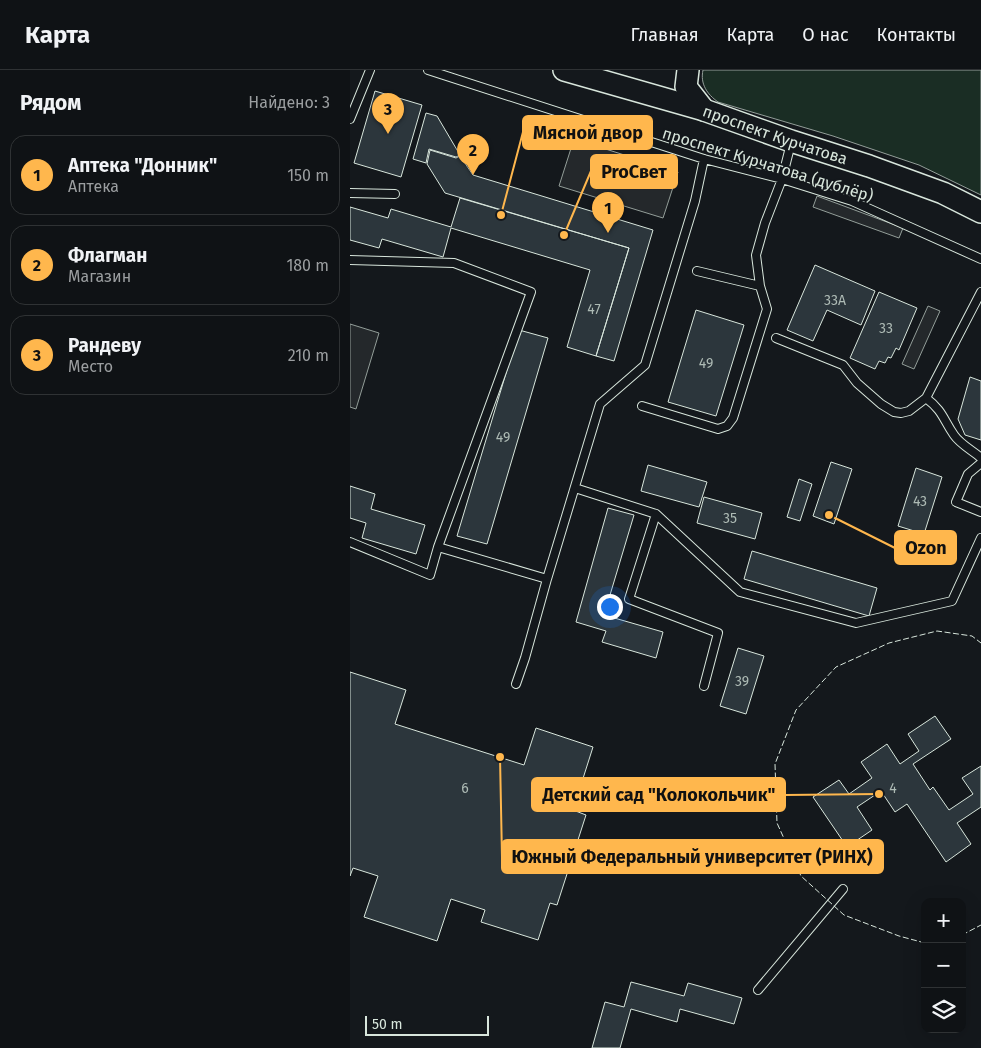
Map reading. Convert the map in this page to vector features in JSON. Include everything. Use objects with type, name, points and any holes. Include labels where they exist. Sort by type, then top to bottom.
[{"type":"main road","name":"проспект Курчатова","points":[[564,70],[704,110],[791,142],[869,166],[943,193],[981,212]]},
{"type":"main road","points":[[688,70],[686,87],[704,110]]},
{"type":"lane","points":[[350,119],[370,70]]},
{"type":"lane","name":"проспект Курчатова (дублёр)","points":[[428,70],[704,159],[782,179],[852,201],[981,259]]},
{"type":"lane","points":[[642,406],[718,429],[727,426],[733,418],[767,309],[760,286],[756,255],[765,223],[782,179],[791,142]]},
{"type":"lane","points":[[516,684],[526,658],[547,579],[600,404],[645,365],[695,201],[704,159]]},
{"type":"lane","points":[[350,193],[395,194]]},
{"type":"lane","points":[[350,260],[454,263],[531,292],[438,547],[430,575],[350,542]]},
{"type":"lane","points":[[697,271],[760,286]]},
{"type":"lane","points":[[776,338],[843,365],[857,384],[881,404],[894,412],[901,413],[909,411],[926,398],[981,292]]},
{"type":"lane","points":[[926,398],[936,405],[943,414],[955,436],[981,458]]},
{"type":"lane","points":[[981,463],[968,474],[956,502],[981,512]]},
{"type":"lane","points":[[575,488],[656,514],[740,592],[856,623],[952,601],[981,538]]},
{"type":"lane","points":[[656,514],[629,599],[718,633],[704,686]]},
{"type":"lane","points":[[438,547],[547,579]]},
{"type":"lane","points":[[758,990],[843,889]]},
{"type":"green space","points":[[703,70],[981,70],[981,195],[919,165],[833,136],[718,102],[705,88],[702,75]]},
{"type":"shaded area","points":[[574,139],[678,172],[663,218],[559,186]]},
{"type":"shaded area","points":[[817,196],[903,228],[899,238],[813,207]]},
{"type":"shaded area","points":[[928,306],[940,311],[914,369],[902,364]]},
{"type":"shaded area","points":[[350,324],[379,333],[356,409],[350,407]]},
{"type":"building","points":[[375,91],[422,105],[401,177],[354,163]]},
{"type":"building","points":[[426,113],[437,116],[460,155],[456,157],[429,149],[426,163],[413,159]]},
{"type":"building","points":[[430,150],[456,158],[460,156],[473,175],[653,230],[614,361],[596,356],[629,248],[445,193],[427,164]]},
{"type":"building","points":[[460,198],[629,248],[596,356],[567,347],[590,270],[451,228],[443,257],[382,239],[379,248],[350,240],[350,207],[388,218],[391,209],[451,227]]},
{"type":"building","points":[[815,265],[875,291],[861,325],[827,310],[813,341],[787,330]]},
{"type":"building","points":[[879,292],[917,308],[899,350],[896,348],[891,358],[888,357],[885,363],[879,361],[875,369],[850,358]]},
{"type":"building","points":[[696,310],[744,325],[716,416],[668,402]]},
{"type":"building","points":[[519,330],[548,338],[487,544],[457,536]]},
{"type":"building","points":[[970,377],[981,381],[981,440],[965,435],[958,419]]},
{"type":"building","points":[[831,462],[852,469],[834,524],[813,516]]},
{"type":"building","points":[[648,465],[707,482],[699,507],[641,491]]},
{"type":"building","points":[[916,468],[942,477],[924,534],[898,526]]},
{"type":"building","points":[[799,479],[812,484],[800,521],[787,517]]},
{"type":"building","points":[[350,486],[375,494],[371,509],[425,525],[416,554],[362,538],[366,523],[350,518]]},
{"type":"building","points":[[704,497],[762,513],[755,539],[697,523]]},
{"type":"building","points":[[608,508],[634,515],[604,615],[663,632],[656,658],[602,642],[606,631],[576,622]]},
{"type":"building","points":[[752,551],[877,588],[869,616],[744,579]]},
{"type":"building","points":[[738,648],[764,656],[746,714],[720,706]]},
{"type":"building","points":[[350,672],[406,690],[395,724],[524,765],[536,728],[593,747],[573,810],[586,815],[557,905],[550,903],[538,940],[481,922],[485,910],[451,899],[437,941],[364,917],[378,876],[353,868],[350,876]]},
{"type":"building","points":[[935,716],[951,739],[913,764],[930,790],[933,787],[949,810],[973,794],[962,778],[981,766],[981,807],[957,823],[971,844],[946,862],[907,804],[895,812],[881,791],[857,807],[872,830],[847,847],[813,797],[839,780],[849,794],[872,778],[861,762],[887,744],[900,764],[919,751],[908,734]]},
{"type":"building","points":[[631,982],[684,996],[688,983],[742,998],[734,1024],[680,1009],[677,1022],[631,1009],[620,1048],[592,1048],[605,1002],[624,1007]]},
{"type":"fence","points":[[921,942],[899,936],[844,915],[801,876],[777,823],[775,764],[796,710],[836,667],[889,643],[937,631],[972,636],[981,643]]},
{"type":"fence","points":[[966,933],[981,925]]},
{"type":"place","name":"Рандеву","points":[[388,134]]},
{"type":"place","name":"Флагман","points":[[473,175]]},
{"type":"place","name":"Мясной двор","points":[[501,215]]},
{"type":"place","name":"Аптека \"Донник\"","points":[[608,233]]},
{"type":"place","name":"ProСвет","points":[[564,235]]},
{"type":"place","name":"Ozon","points":[[829,515]]},
{"type":"place","name":"Южный Федеральный университет (РИНХ)","points":[[500,757]]},
{"type":"place","name":"Детский сад \"Колокольчик\"","points":[[879,794]]}]
